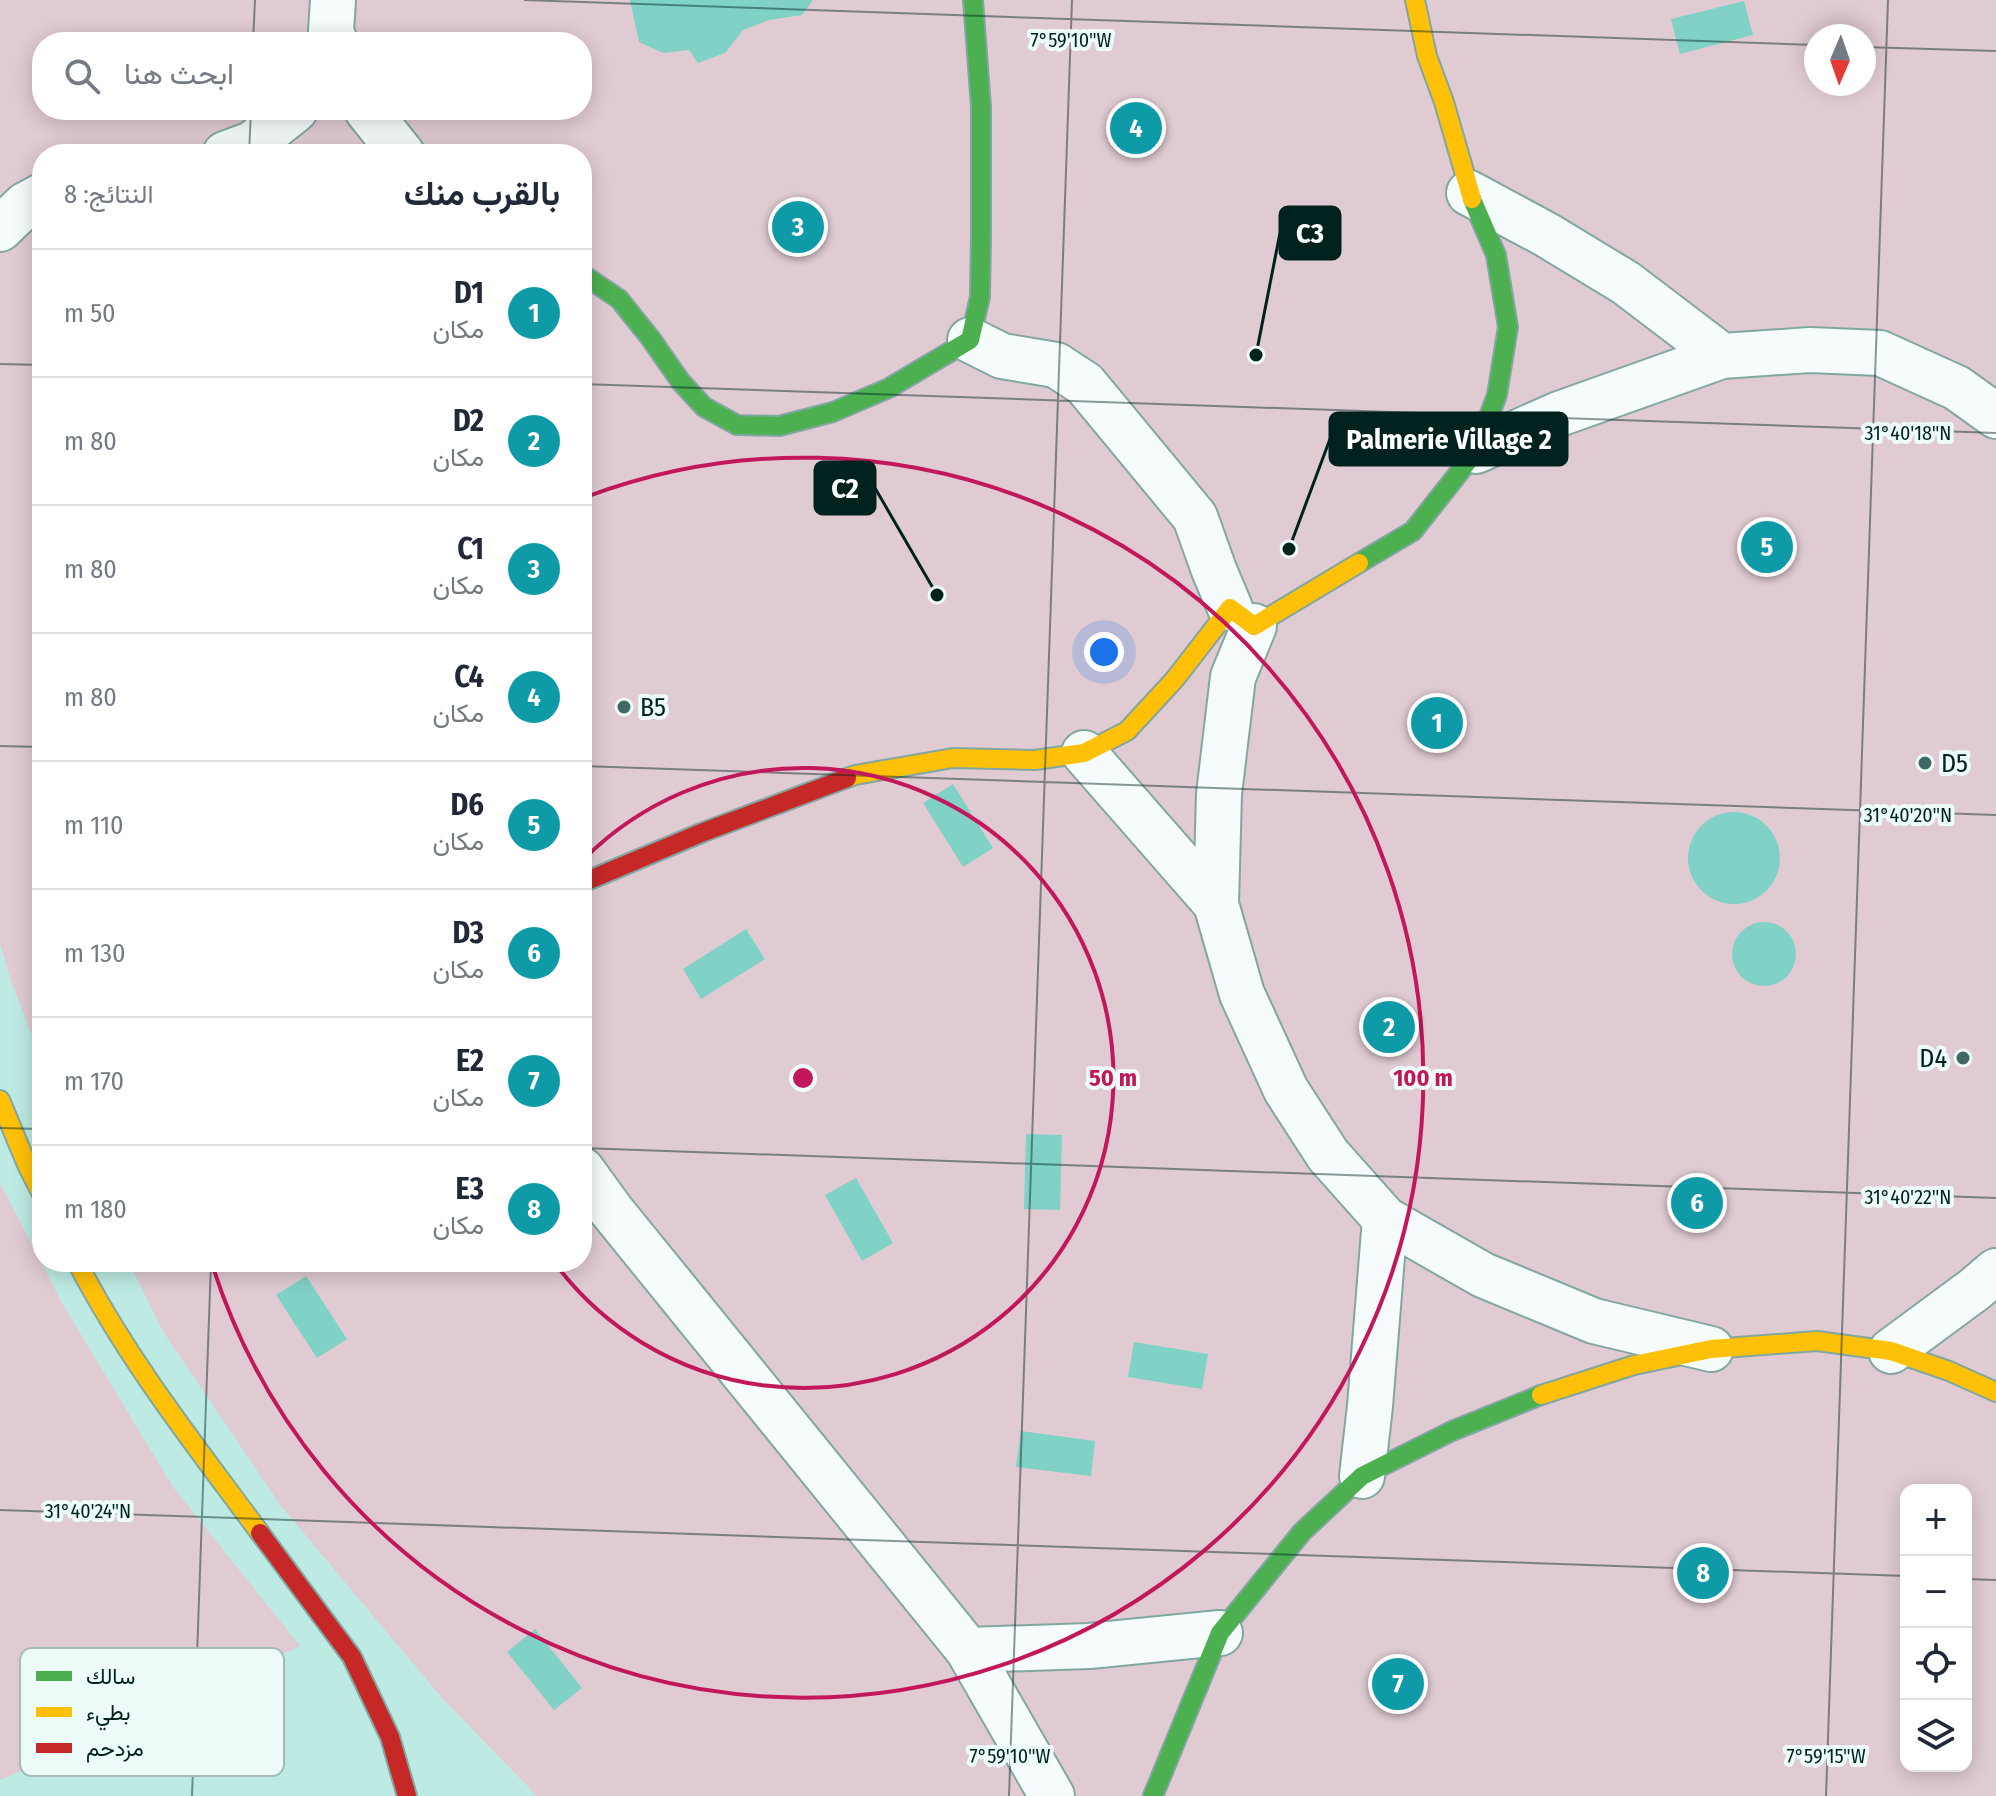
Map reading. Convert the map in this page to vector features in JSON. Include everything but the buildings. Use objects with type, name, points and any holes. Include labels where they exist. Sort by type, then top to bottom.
[{"type":"street","points":[[331,32],[333,0]]},
{"type":"street","points":[[592,281],[619,299],[681,382],[704,407],[737,425],[779,426],[833,412],[889,388],[970,340],[980,297],[981,235],[981,107],[973,0]]},
{"type":"street","points":[[592,878],[855,775],[953,758],[1035,760],[1084,753],[1127,731],[1175,679],[1242,617],[1413,531],[1476,451],[1497,395],[1508,327],[1496,255],[1469,193],[1444,102],[1427,56],[1415,0]]},
{"type":"street","points":[[252,144],[282,120]]},
{"type":"street","points":[[375,120],[394,144]]},
{"type":"street","points":[[1469,193],[1626,283],[1722,356]]},
{"type":"street","points":[[0,229],[32,201]]},
{"type":"street","points":[[970,340],[1002,356],[1056,365],[1085,384],[1195,517],[1214,570],[1242,617],[1219,794],[1216,904],[1242,994],[1286,1090],[1328,1155],[1385,1219],[1483,1275],[1594,1321],[1711,1349]]},
{"type":"street","points":[[1476,451],[1559,414],[1722,356],[1810,350],[1880,353],[1957,388],[1996,416]]},
{"type":"street","points":[[1084,753],[1216,904]]},
{"type":"street","points":[[0,1100],[32,1175]]},
{"type":"street","points":[[592,1184],[968,1650],[1052,1796]]},
{"type":"street","points":[[1362,1476],[1385,1219]]},
{"type":"street","points":[[1891,1351],[1996,1271]]},
{"type":"street","points":[[82,1272],[101,1308],[180,1425],[352,1657],[390,1737],[407,1796]]},
{"type":"street","points":[[1153,1796],[1220,1633],[1302,1532],[1362,1476],[1452,1431],[1536,1397],[1634,1365],[1711,1349],[1817,1341],[1891,1351],[1949,1371],[1996,1392]]},
{"type":"street","points":[[968,1650],[1089,1646],[1220,1633]]},
{"type":"shaded area","points":[[0,0],[1996,0],[1996,1796],[537,1796],[442,1698],[281,1506],[162,1330],[134,1272],[592,1272],[592,144],[32,144],[32,1036],[0,943]]},
{"type":"shaded area","points":[[630,0],[813,0],[802,15],[769,20],[743,30],[725,53],[698,63],[689,50],[663,53],[639,42]]},
{"type":"shaded area","points":[[1744,1],[1753,35],[1680,54],[1671,19]]},
{"type":"shaded area","points":[[953,784],[993,848],[963,867],[923,803]]},
{"type":"shaded area","points":[[1734,812],[1752,815],[1767,825],[1777,840],[1780,858],[1777,876],[1767,891],[1752,901],[1734,904],[1716,901],[1701,891],[1691,876],[1688,858],[1691,840],[1701,825],[1716,815]]},
{"type":"shaded area","points":[[1758,922],[1770,922],[1787,931],[1794,942],[1794,966],[1787,977],[1770,986],[1758,986],[1746,981],[1737,972],[1732,960],[1732,948],[1737,936],[1746,927]]},
{"type":"shaded area","points":[[746,929],[765,959],[701,999],[683,969]]},
{"type":"shaded area","points":[[1026,1134],[1062,1135],[1060,1210],[1024,1209]]},
{"type":"shaded area","points":[[856,1178],[893,1243],[862,1261],[825,1195]]},
{"type":"shaded area","points":[[0,1183],[32,1245],[32,1272],[46,1272],[173,1487],[300,1646],[284,1653],[284,1648],[20,1648],[20,1771],[0,1780]]},
{"type":"shaded area","points":[[306,1276],[347,1339],[317,1358],[276,1295]]},
{"type":"shaded area","points":[[1134,1342],[1208,1354],[1202,1389],[1128,1377]]},
{"type":"shaded area","points":[[1021,1431],[1095,1441],[1091,1476],[1016,1467]]},
{"type":"shaded area","points":[[535,1629],[582,1688],[554,1710],[507,1652]]},
{"type":"traffic: fast","points":[[592,281],[619,299],[681,382],[704,407],[737,425],[779,426],[833,412],[889,388],[970,340],[980,297],[981,235],[981,107],[973,0]]},
{"type":"traffic: fast","points":[[1359,563],[1413,531],[1476,451],[1497,395],[1508,327],[1496,255],[1472,199]]},
{"type":"traffic: fast","points":[[1153,1796],[1220,1633],[1302,1532],[1362,1476],[1452,1431],[1541,1395]]},
{"type":"traffic: slow","points":[[1415,0],[1427,56],[1444,102],[1472,199]]},
{"type":"traffic: slow","points":[[847,778],[953,758],[1035,760],[1084,753],[1127,731],[1175,679],[1230,608],[1254,626],[1359,563]]},
{"type":"traffic: slow","points":[[0,1100],[32,1175]]},
{"type":"traffic: slow","points":[[83,1272],[140,1367],[260,1533]]},
{"type":"traffic: slow","points":[[1541,1395],[1634,1365],[1711,1349],[1817,1341],[1891,1351],[1949,1371],[1996,1392]]},
{"type":"traffic: jam","points":[[592,879],[701,833],[847,778]]},
{"type":"traffic: jam","points":[[260,1533],[352,1657],[390,1737],[407,1796]]},
{"type":"place","name":"C4","points":[[1136,128]]},
{"type":"place","name":"C1","points":[[798,227]]},
{"type":"place","name":"C3","points":[[1256,355]]},
{"type":"place","name":"D6","points":[[1767,547]]},
{"type":"place","name":"Palmerie Village 2","points":[[1289,549]]},
{"type":"place","name":"C2","points":[[937,595]]},
{"type":"place","name":"B5","points":[[624,707]]},
{"type":"place","name":"D1","points":[[1437,723]]},
{"type":"place","name":"D5","points":[[1925,763]]},
{"type":"place","name":"D2","points":[[1389,1027]]},
{"type":"place","name":"D4","points":[[1963,1058]]},
{"type":"place","name":"D3","points":[[1697,1203]]},
{"type":"place","name":"E3","points":[[1703,1573]]},
{"type":"place","name":"E2","points":[[1398,1684]]}]
